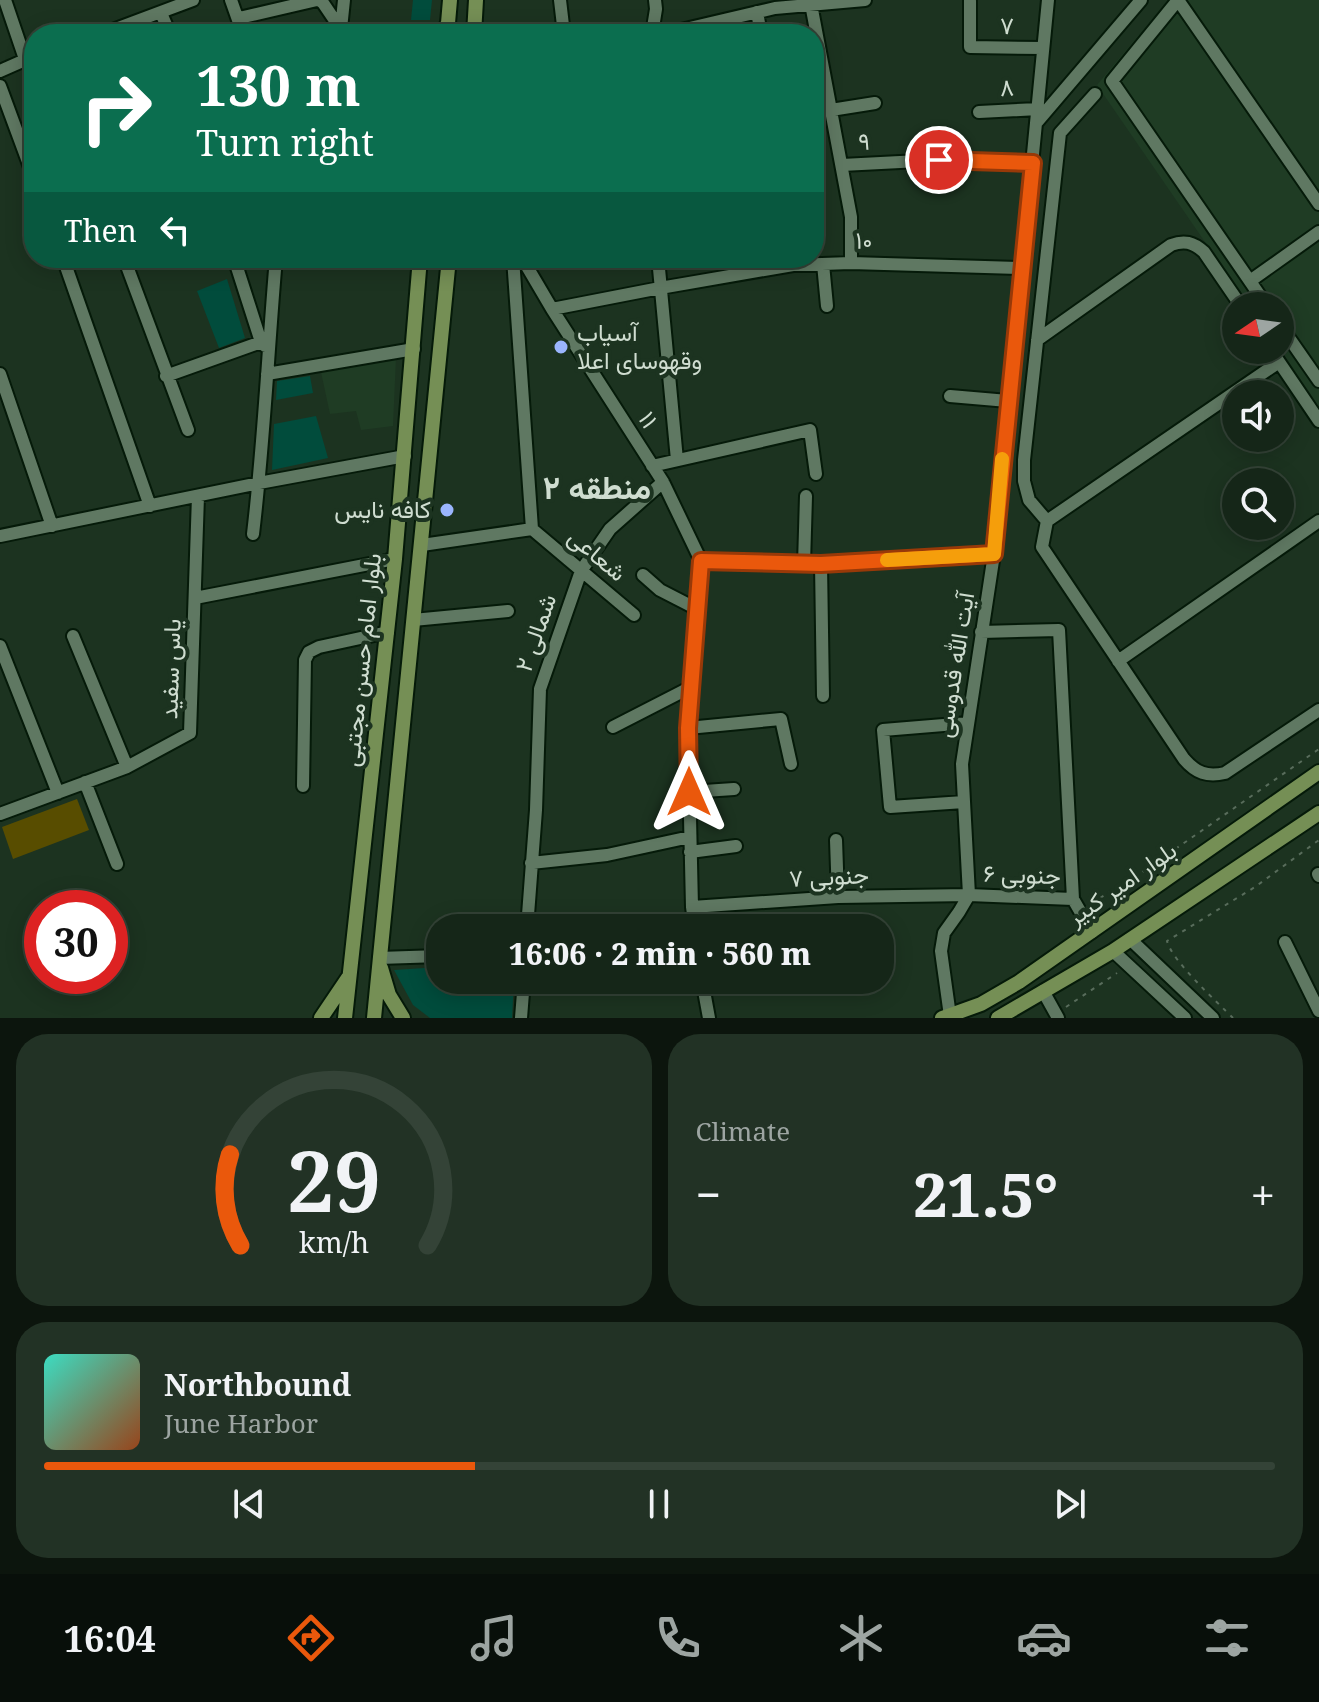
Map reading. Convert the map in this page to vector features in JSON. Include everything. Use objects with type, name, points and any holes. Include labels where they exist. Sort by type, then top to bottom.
[{"type":"main road","points":[[448,24],[450,0]]},
{"type":"main road","points":[[475,24],[476,0]]},
{"type":"main road","name":"بلوار امام حسن مجتبی","points":[[345,1018],[388,632],[419,268]]},
{"type":"main road","name":"بلوار امام حسن مجتبی","points":[[374,1018],[448,268]]},
{"type":"main road","name":"بلوار امیر کبیر","points":[[946,1017],[981,1004],[1019,982],[1319,772]]},
{"type":"main road","name":"بلوار امیر کبیر","points":[[998,1018],[1113,951],[1319,813]]},
{"type":"main road","points":[[379,958],[389,995],[403,1018]]},
{"type":"main road","points":[[321,1018],[350,975]]},
{"type":"street","points":[[5,0],[24,43]]},
{"type":"street","points":[[130,24],[193,0]]},
{"type":"street","points":[[231,0],[240,24]]},
{"type":"street","points":[[239,18],[318,0],[337,24]]},
{"type":"street","points":[[343,24],[344,0]]},
{"type":"street","points":[[560,0],[563,24]]},
{"type":"street","points":[[653,24],[655,0]]},
{"type":"street","points":[[711,24],[775,4],[865,0]]},
{"type":"street","name":"آیت الله قدوسی","points":[[969,895],[962,764],[994,554],[1048,0]]},
{"type":"street","points":[[1037,115],[1141,0]]},
{"type":"street","points":[[1257,292],[1112,81],[1178,0],[1319,204]]},
{"type":"street","name":"۷","points":[[970,1],[970,47],[1043,48]]},
{"type":"street","points":[[811,4],[815,24]]},
{"type":"street","points":[[757,12],[759,24]]},
{"type":"street","points":[[161,13],[166,24]]},
{"type":"street","points":[[0,71],[24,60]]},
{"type":"street","points":[[824,73],[851,217],[851,263]]},
{"type":"street","points":[[0,86],[24,151]]},
{"type":"street","points":[[1047,521],[1029,500],[1024,481],[1024,460],[1060,133],[1095,94]]},
{"type":"street","points":[[831,110],[875,103]]},
{"type":"street","name":"۸","points":[[979,112],[1037,115]]},
{"type":"street","name":"۹","points":[[842,165],[939,160],[1033,163]]},
{"type":"street","points":[[1250,281],[1319,232]]},
{"type":"street","points":[[1037,340],[1171,245],[1180,242],[1189,242],[1204,252],[1231,292]]},
{"type":"street","name":"۱۰","points":[[824,264],[1021,268]]},
{"type":"street","points":[[67,268],[150,506]]},
{"type":"street","points":[[128,268],[188,430]]},
{"type":"street","points":[[237,268],[264,345],[267,374],[253,534]]},
{"type":"street","points":[[264,345],[275,268]]},
{"type":"street","points":[[422,545],[532,529],[514,268]]},
{"type":"street","name":"۱۱","points":[[528,268],[663,482],[701,561]]},
{"type":"street","points":[[659,268],[677,460]]},
{"type":"street","name":"۱۰","points":[[552,309],[758,268]]},
{"type":"street","points":[[823,268],[827,306]]},
{"type":"street","points":[[166,376],[264,345]]},
{"type":"street","points":[[1294,345],[1319,381]]},
{"type":"street","points":[[267,374],[414,349]]},
{"type":"street","points":[[1276,364],[1047,521],[1042,547],[1184,759],[1202,774],[1225,773],[1319,710]]},
{"type":"street","points":[[1280,364],[1319,421]]},
{"type":"street","points":[[0,374],[52,526]]},
{"type":"street","points":[[950,396],[1008,401]]},
{"type":"street","points":[[652,466],[810,430],[816,474]]},
{"type":"street","points":[[0,536],[405,456]]},
{"type":"street","name":"۲ شمالی","points":[[528,914],[536,810],[540,689],[581,571],[610,529],[663,482]]},
{"type":"street","name":"یاس سفید","points":[[0,813],[127,767],[190,733],[198,496]]},
{"type":"street","points":[[804,564],[806,496]]},
{"type":"street","points":[[1118,661],[1319,521]]},
{"type":"street","name":"شعاعی","points":[[532,529],[634,615]]},
{"type":"street","points":[[693,914],[688,728],[701,561],[821,564],[994,554]]},
{"type":"street","points":[[195,598],[395,559]]},
{"type":"street","points":[[821,564],[823,696]]},
{"type":"street","points":[[643,575],[660,590],[697,609]]},
{"type":"street","points":[[413,620],[508,611]]},
{"type":"street","points":[[981,632],[1059,630],[1073,899],[1092,932]]},
{"type":"street","points":[[303,786],[305,660],[309,652],[388,632]]},
{"type":"street","points":[[73,636],[127,767]]},
{"type":"street","points":[[0,646],[58,793]]},
{"type":"street","points":[[613,727],[691,687]]},
{"type":"street","points":[[688,728],[781,719],[791,764]]},
{"type":"street","points":[[964,802],[890,807],[883,730],[968,723]]},
{"type":"street","points":[[85,782],[117,864]]},
{"type":"street","points":[[689,792],[734,789]]},
{"type":"street","points":[[531,863],[607,855],[690,837]]},
{"type":"street","points":[[836,840],[838,897]]},
{"type":"street","points":[[690,852],[736,846]]},
{"type":"street","points":[[946,1017],[941,951],[944,933],[969,895]]},
{"type":"street","name":"۶ جنوبی","points":[[969,895],[1073,899]]},
{"type":"street","name":"۷ جنوبی","points":[[692,907],[838,897],[969,895]]},
{"type":"street","points":[[1130,939],[1213,1018]]},
{"type":"street","points":[[1285,942],[1319,1011]]},
{"type":"street","points":[[1113,951],[1185,1018]]},
{"type":"street","points":[[379,958],[426,956]]},
{"type":"street","points":[[1043,991],[1062,1013]]},
{"type":"street","points":[[521,1018],[523,994]]},
{"type":"street","points":[[705,994],[709,1018]]},
{"type":"path","points":[[1100,898],[1319,749]]},
{"type":"path","points":[[1233,1018],[1169,949],[1167,941],[1255,887],[1319,840]]},
{"type":"path","points":[[1168,934],[1170,939]]},
{"type":"path","points":[[1062,1013],[1122,969]]},
{"type":"shaded area","points":[[1168,0],[1319,0],[1319,409],[1288,364],[1294,364],[1294,292],[1239,292],[1097,85]]},
{"type":"shaded area","points":[[396,358],[393,426],[361,430],[356,411],[330,414],[321,372]]},
{"type":"shaded area","points":[[77,799],[89,830],[13,859],[2,827]]},
{"type":"building","points":[[413,0],[432,0],[430,20],[411,20]]},
{"type":"building","points":[[227,279],[245,338],[219,348],[197,291]]},
{"type":"building","points":[[310,376],[313,393],[276,400],[277,381]]},
{"type":"building","points":[[316,416],[328,458],[272,470],[274,424]]},
{"type":"building","points":[[426,968],[426,994],[513,994],[512,1018],[430,1018],[413,1005],[394,970]]},
{"type":"slow traffic","points":[[887,560],[994,554],[1002,459]]},
{"type":"place","name":"آسیاب وقهوسای اعلا","points":[[561,347]]},
{"type":"place","name":"کافه نایس","points":[[447,510]]},
{"type":"district","name":"منطقه ۲","points":[[597,488]]},
{"type":"route","points":[[689,792],[688,728],[701,561],[821,564],[994,554],[1033,163],[939,160]]}]
